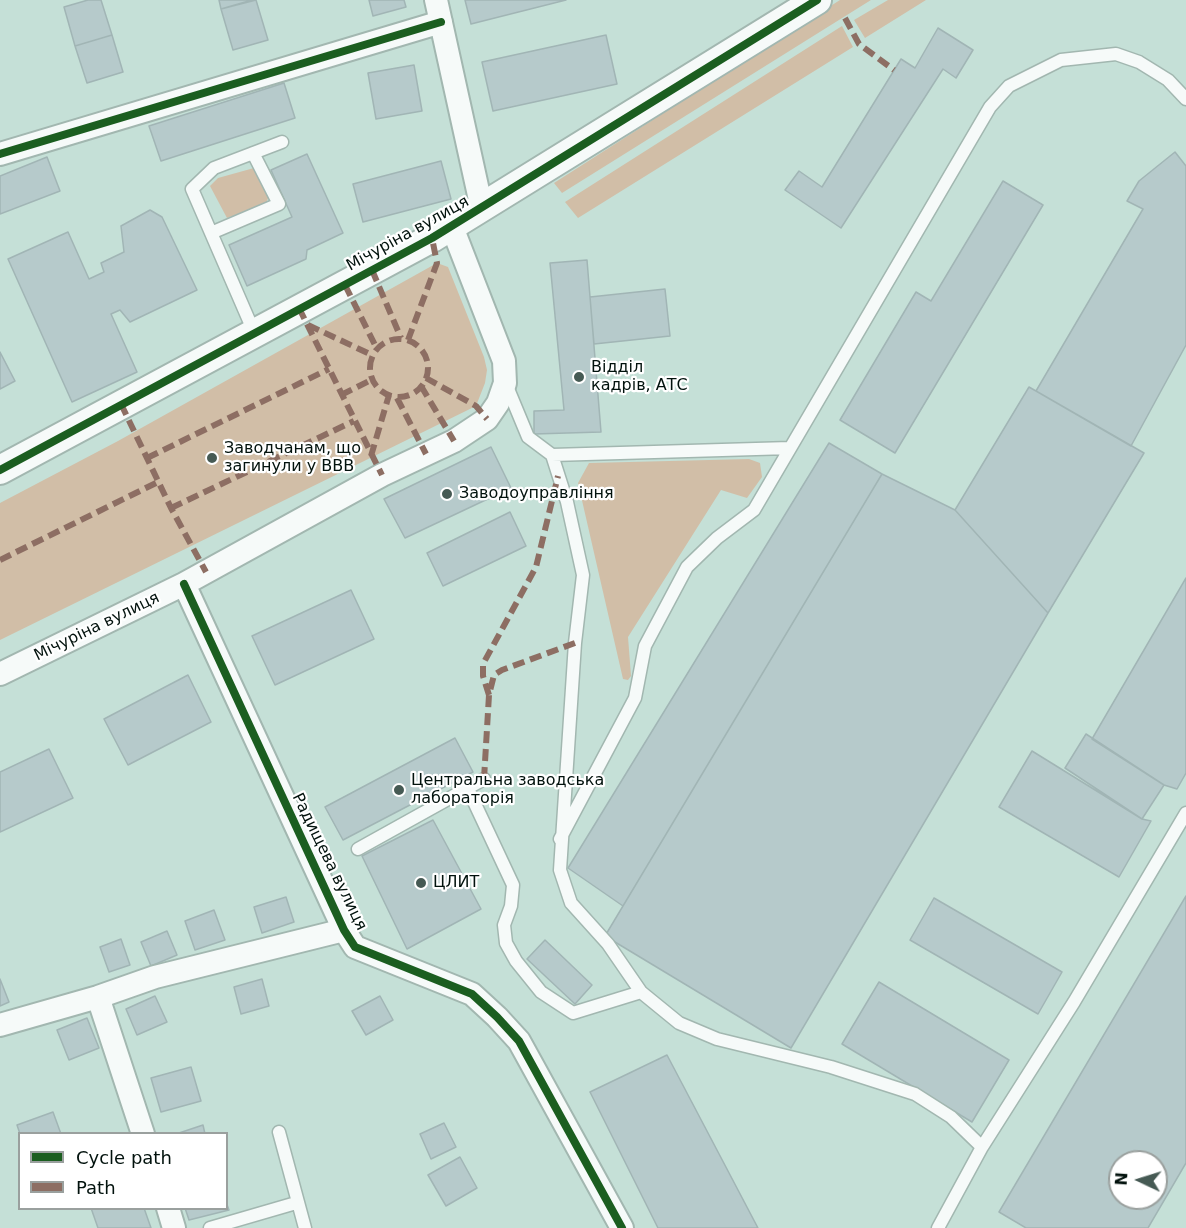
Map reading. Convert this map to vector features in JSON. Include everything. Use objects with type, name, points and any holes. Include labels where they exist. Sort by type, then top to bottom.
[{"type":"street","points":[[436,0],[482,209]]},
{"type":"street","name":"Мічуріна вулиця","points":[[0,470],[452,227],[817,0]]},
{"type":"street","points":[[0,154],[441,22]]},
{"type":"street","name":"Мічуріна вулиця","points":[[0,674],[184,584],[382,475],[454,441],[488,419],[498,403],[505,383],[504,361],[452,227]]},
{"type":"street","name":"Радищева вулиця","points":[[184,584],[345,930],[355,947],[472,994],[497,1017],[519,1041],[622,1228]]},
{"type":"street","points":[[0,1025],[98,997],[155,976],[345,930]]},
{"type":"street","points":[[98,997],[142,1132]]},
{"type":"street","points":[[168,1210],[174,1228]]},
{"type":"lane","points":[[560,838],[635,698],[645,646],[687,567],[717,538],[754,510],[990,107],[1009,86],[1061,60],[1116,54],[1139,62],[1168,80],[1186,99]]},
{"type":"lane","points":[[254,332],[192,189],[214,168],[282,142]]},
{"type":"lane","points":[[211,233],[279,204],[253,153]]},
{"type":"lane","points":[[505,383],[528,437],[552,454],[790,448]]},
{"type":"lane","points":[[552,454],[567,502],[583,575],[560,838],[560,870],[571,903],[608,944],[641,992],[679,1023],[717,1039],[831,1067],[915,1094],[951,1117],[982,1147]]},
{"type":"lane","points":[[358,849],[484,779]]},
{"type":"lane","points":[[468,789],[513,885],[511,906],[504,925],[506,943],[516,961],[541,992],[573,1013],[641,992]]},
{"type":"lane","points":[[938,1228],[982,1147],[1074,1002],[1186,813]]},
{"type":"lane","points":[[279,1132],[296,1203],[305,1228]]},
{"type":"lane","points":[[210,1228],[296,1203]]},
{"type":"shaded area","points":[[840,0],[871,0],[562,193],[554,183]]},
{"type":"shaded area","points":[[888,0],[926,0],[865,38],[854,20]]},
{"type":"shaded area","points":[[842,26],[853,47],[578,218],[565,202]]},
{"type":"shaded area","points":[[254,168],[269,196],[266,203],[227,218],[210,186],[218,178]]},
{"type":"shaded area","points":[[437,263],[448,267],[484,357],[487,370],[485,383],[476,406],[0,640],[0,503],[118,441]]},
{"type":"shaded area","points":[[749,459],[760,463],[762,477],[747,498],[721,490],[628,637],[631,676],[628,680],[623,679],[578,483],[589,463]]},
{"type":"building","points":[[88,0],[101,0],[112,35],[75,46],[64,7]]},
{"type":"building","points":[[219,0],[252,0],[221,9]]},
{"type":"building","points":[[256,0],[268,40],[233,50],[221,9]]},
{"type":"building","points":[[369,0],[404,0],[406,7],[373,16]]},
{"type":"building","points":[[465,0],[566,0],[471,24]]},
{"type":"building","points":[[938,28],[973,50],[956,78],[943,69],[841,228],[785,190],[799,171],[822,187],[901,59],[915,68]]},
{"type":"building","points":[[112,35],[123,72],[87,83],[75,46]]},
{"type":"building","points":[[606,35],[617,84],[493,111],[482,62]]},
{"type":"building","points":[[414,65],[422,111],[376,119],[368,73]]},
{"type":"building","points":[[284,83],[295,118],[161,161],[149,126]]},
{"type":"building","points":[[1175,152],[1186,166],[1186,345],[1131,446],[1036,391],[1143,209],[1127,201],[1139,181]]},
{"type":"building","points":[[307,154],[343,233],[307,250],[306,259],[247,286],[229,245],[292,217],[271,170]]},
{"type":"building","points":[[47,157],[60,191],[0,214],[0,176]]},
{"type":"building","points":[[441,161],[451,199],[363,222],[353,184]]},
{"type":"building","points":[[1003,181],[1043,205],[895,453],[840,420],[916,292],[931,301]]},
{"type":"building","points":[[150,210],[162,217],[197,290],[130,322],[120,310],[111,314],[137,372],[72,402],[8,259],[68,232],[89,279],[104,272],[101,263],[124,252],[121,226]]},
{"type":"building","name":"Відділ кадрів, АТС","points":[[587,260],[601,432],[534,434],[534,411],[564,410],[550,263]]},
{"type":"building","points":[[665,289],[670,336],[594,344],[590,297]]},
{"type":"building","points":[[0,352],[15,381],[0,389]]},
{"type":"building","points":[[1029,387],[1144,453],[1048,613],[955,510]]},
{"type":"building","points":[[829,443],[882,474],[623,906],[568,868]]},
{"type":"building","name":"Заводоуправління","points":[[491,447],[511,488],[405,538],[384,499]]},
{"type":"building","points":[[882,474],[955,510],[1048,613],[791,1048],[605,936]]},
{"type":"building","points":[[510,512],[526,546],[443,586],[427,553]]},
{"type":"building","points":[[1186,578],[1186,773],[1177,789],[1164,785],[1092,739]]},
{"type":"building","points":[[351,590],[374,639],[275,685],[252,636]]},
{"type":"building","points":[[188,675],[211,722],[128,765],[104,719]]},
{"type":"building","points":[[1086,734],[1164,785],[1142,819],[1065,768]]},
{"type":"building","name":"Центральна заводська лабораторія","points":[[455,738],[473,772],[343,840],[325,807]]},
{"type":"building","points":[[49,749],[73,798],[0,832],[0,772]]},
{"type":"building","points":[[1032,751],[1142,819],[1151,821],[1119,877],[999,807]]},
{"type":"building","name":"ЦЛИТ","points":[[433,820],[481,909],[407,949],[362,856]]},
{"type":"building","points":[[1186,896],[1186,1163],[1168,1194],[1168,1150],[1108,1150],[1108,1210],[1159,1210],[1148,1228],[1026,1228],[999,1212]]},
{"type":"building","points":[[286,897],[294,922],[262,933],[254,907]]},
{"type":"building","points":[[934,898],[1062,972],[1038,1014],[910,940]]},
{"type":"building","points":[[214,910],[225,940],[195,950],[185,921]]},
{"type":"building","points":[[167,931],[177,955],[151,966],[141,942]]},
{"type":"building","points":[[121,939],[130,965],[109,972],[100,947]]},
{"type":"building","points":[[545,940],[592,985],[575,1004],[527,959]]},
{"type":"building","points":[[0,979],[9,1002],[0,1006]]},
{"type":"building","points":[[262,979],[269,1006],[241,1014],[234,987]]},
{"type":"building","points":[[879,982],[1009,1060],[972,1122],[842,1044]]},
{"type":"building","points":[[155,996],[167,1022],[137,1035],[126,1009]]},
{"type":"building","points":[[380,996],[393,1020],[366,1035],[352,1011]]},
{"type":"building","points":[[87,1018],[99,1048],[69,1060],[57,1030]]},
{"type":"building","points":[[667,1055],[758,1228],[658,1228],[590,1092]]},
{"type":"building","points":[[191,1067],[201,1101],[161,1112],[151,1078]]},
{"type":"building","points":[[53,1112],[60,1132],[19,1132],[17,1125]]},
{"type":"building","points":[[444,1123],[456,1147],[431,1159],[420,1134]]},
{"type":"building","points":[[203,1125],[205,1132],[182,1132]]},
{"type":"building","points":[[460,1157],[477,1188],[446,1206],[428,1175]]},
{"type":"building","points":[[228,1207],[229,1210],[189,1220],[186,1210],[228,1210]]},
{"type":"building","points":[[92,1210],[145,1210],[151,1228],[98,1228]]},
{"type":"marked path","points":[[845,18],[859,44],[894,70]]},
{"type":"marked path","points":[[408,340],[437,263],[432,238]]},
{"type":"marked path","points":[[372,270],[401,338]]},
{"type":"marked path","points":[[345,285],[377,349]]},
{"type":"marked path","points":[[299,308],[382,475]]},
{"type":"marked path","points":[[308,325],[372,355]]},
{"type":"marked path","points":[[393,339],[405,339],[420,347],[428,362],[428,368],[428,374],[420,389],[405,397],[393,397],[378,389],[370,374],[370,362],[378,347],[393,339]]},
{"type":"marked path","points":[[147,458],[329,369]]},
{"type":"marked path","points":[[426,378],[476,406],[487,419]]},
{"type":"marked path","points":[[341,395],[371,380]]},
{"type":"marked path","points":[[421,386],[454,441]]},
{"type":"marked path","points":[[371,456],[389,395]]},
{"type":"marked path","points":[[397,398],[426,454]]},
{"type":"marked path","points":[[121,404],[171,508],[206,572]]},
{"type":"marked path","points":[[171,508],[354,421]]},
{"type":"marked path","points":[[489,695],[483,676],[483,664],[536,567],[558,476]]},
{"type":"marked path","points":[[0,560],[158,482]]},
{"type":"marked path","points":[[484,779],[489,695],[494,675],[575,643]]},
{"type":"cycle path","points":[[0,470],[432,238],[817,0]]},
{"type":"cycle path","points":[[0,154],[441,22]]},
{"type":"cycle path","points":[[184,584],[344,930],[355,947],[472,994],[497,1017],[519,1041],[622,1228]]},
{"type":"place","name":"Відділ кадрів, АТС","points":[[579,377]]},
{"type":"place","name":"Заводчанам, що загинули у ВВВ","points":[[212,458]]},
{"type":"place","name":"Заводоуправління","points":[[447,494]]},
{"type":"place","name":"Центральна заводська лабораторія","points":[[399,790]]},
{"type":"place","name":"ЦЛИТ","points":[[421,883]]}]
